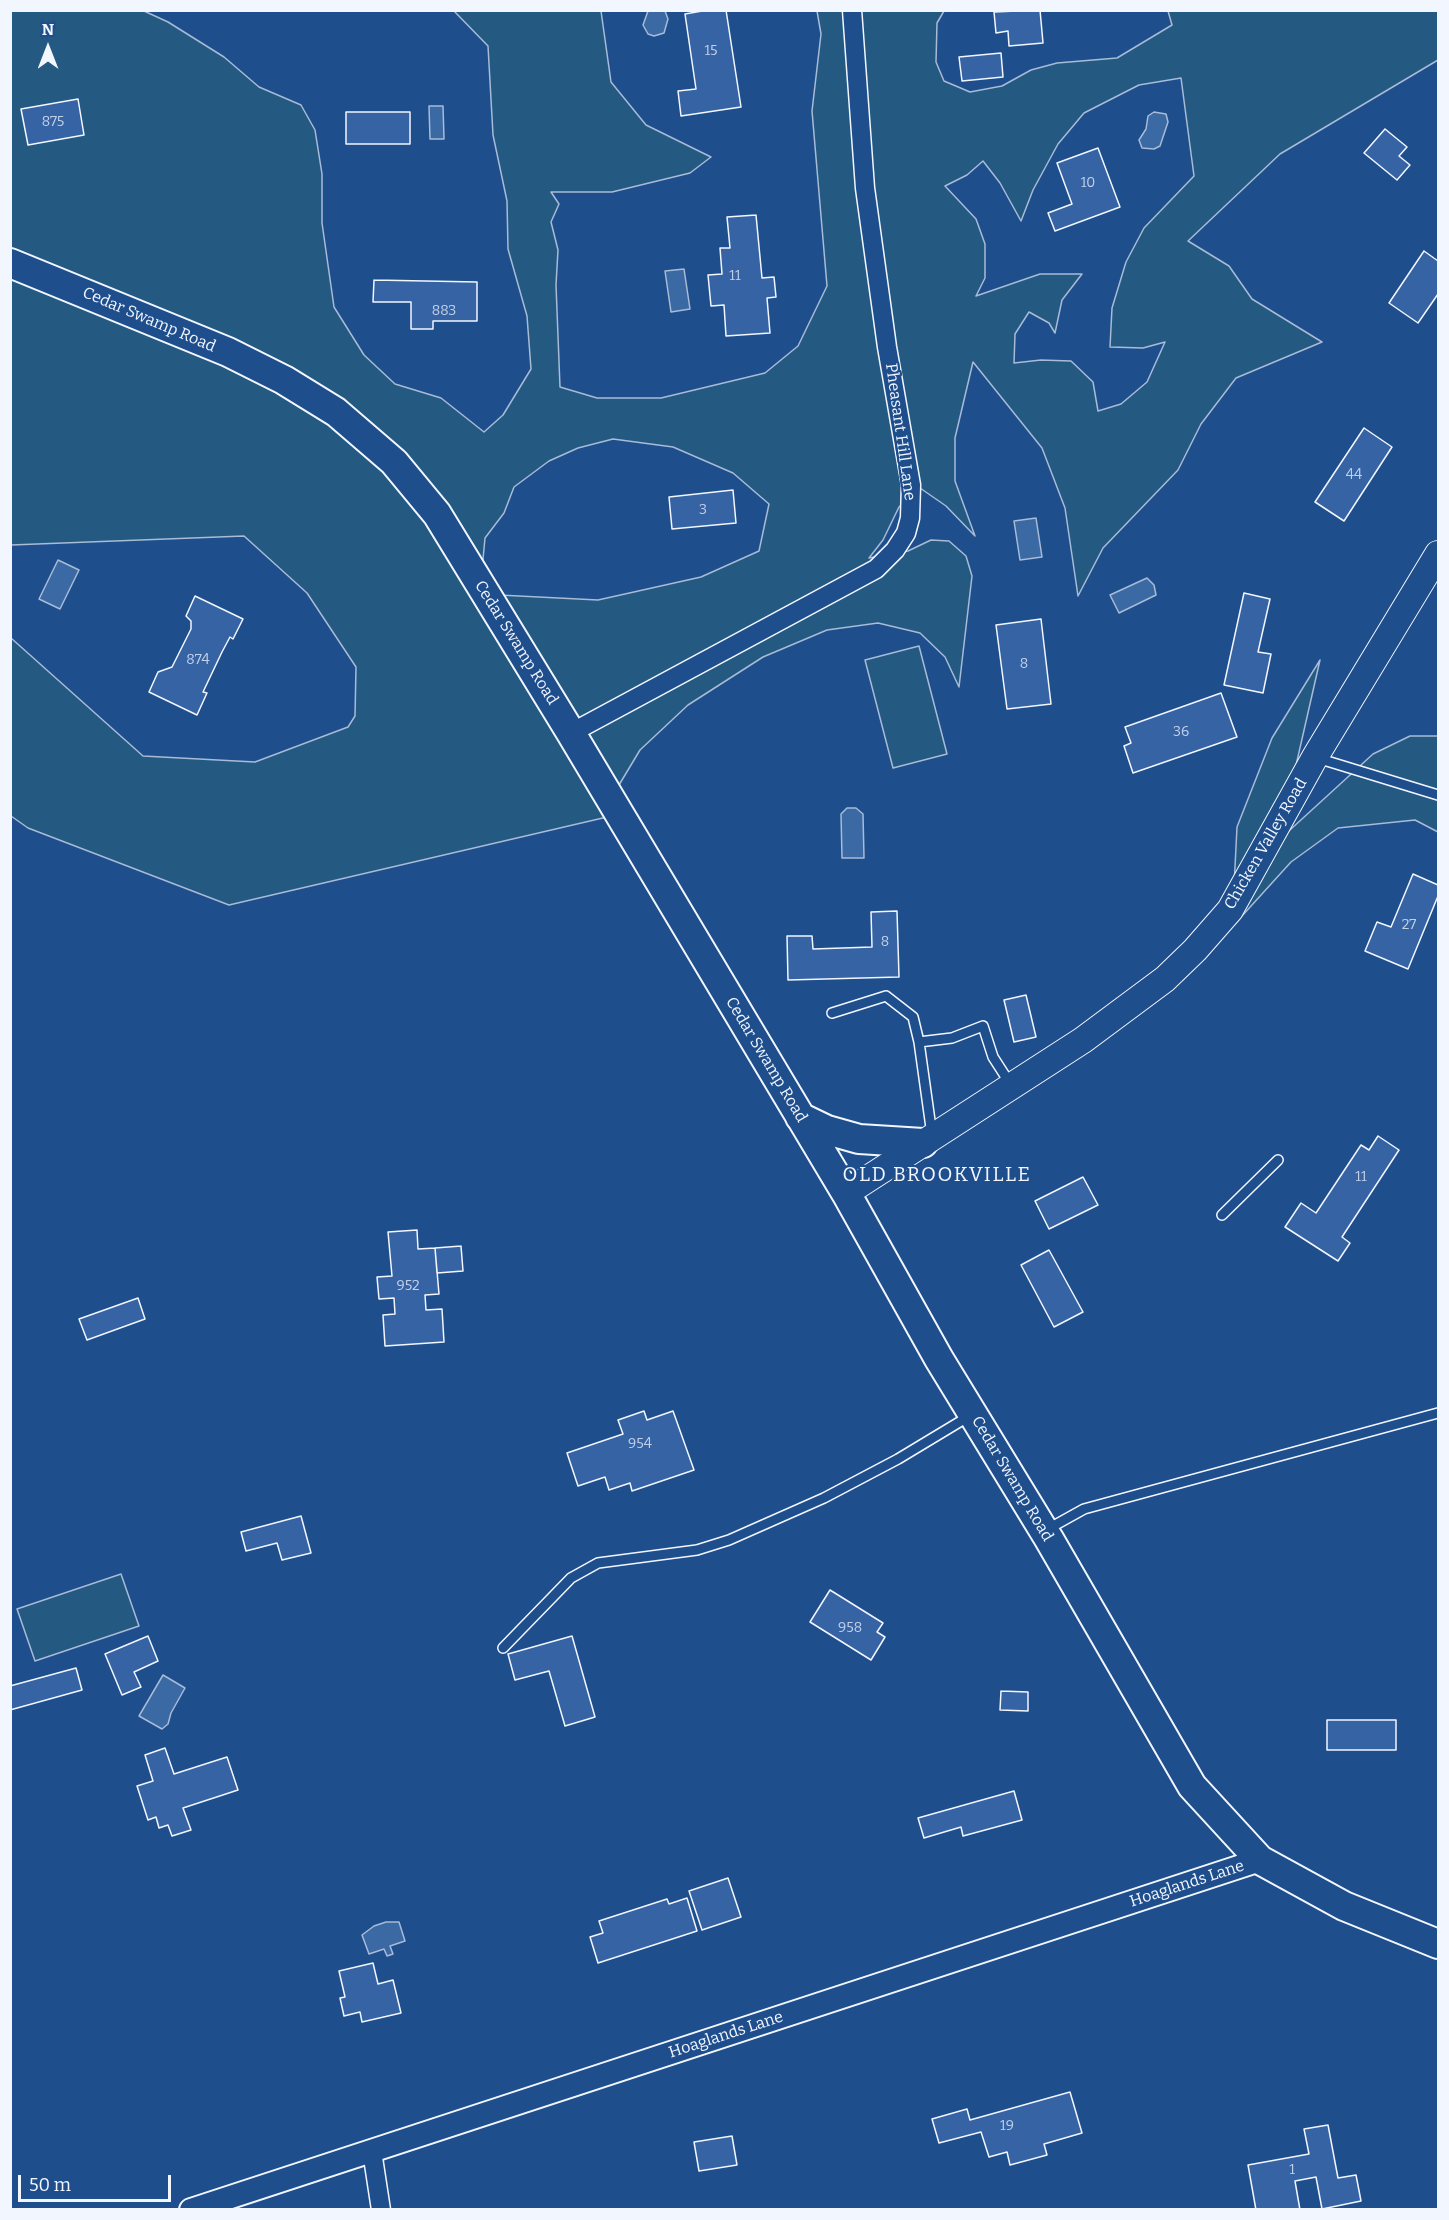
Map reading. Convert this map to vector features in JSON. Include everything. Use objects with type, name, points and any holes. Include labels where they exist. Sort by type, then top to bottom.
[{"type":"main road","name":"Cedar Swamp Road","points":[[10,263],[228,352],[284,380],[336,412],[394,462],[437,514],[571,733],[846,1193],[1192,1786],[1260,1860],[1344,1906],[1438,1944]]},
{"type":"main road","name":"Chicken Valley Road","points":[[846,1193],[1083,1040],[1165,979],[1195,950],[1230,910],[1315,758],[1438,554]]},
{"type":"main road","points":[[800,1117],[833,1132],[859,1139],[928,1140]]},
{"type":"street","name":"Pheasant Hill Lane","points":[[571,733],[876,569],[896,550],[906,533],[910,518],[911,485],[887,347],[865,188],[852,10]]},
{"type":"street","name":"Hoaglands Lane","points":[[191,2210],[1260,1860]]},
{"type":"street","points":[[372,2151],[381,2210]]},
{"type":"lane","points":[[1315,758],[1438,795]]},
{"type":"lane","points":[[832,1012],[886,996],[913,1017],[920,1042],[928,1140]]},
{"type":"lane","points":[[920,1042],[952,1038],[983,1026],[993,1057],[1012,1086]]},
{"type":"lane","points":[[1222,1215],[1278,1160]]},
{"type":"lane","points":[[503,1648],[571,1578],[598,1563],[697,1550],[729,1540],[824,1498],[898,1459],[973,1413]]},
{"type":"lane","points":[[1044,1530],[1084,1509],[1438,1413]]},
{"type":"shaded area","points":[[10,11],[144,11],[168,22],[224,57],[259,87],[301,105],[315,130],[322,174],[322,223],[334,307],[364,355],[395,384],[441,398],[484,432],[503,415],[531,369],[527,316],[508,249],[507,201],[493,135],[488,46],[454,11],[601,11],[611,82],[646,125],[711,157],[690,173],[612,192],[551,192],[559,204],[551,222],[558,250],[556,285],[560,387],[597,398],[661,398],[765,373],[798,346],[827,286],[812,111],[821,34],[817,11],[944,11],[937,23],[936,62],[944,81],[970,92],[1002,86],[1031,70],[1057,63],[1117,58],[1172,25],[1168,11],[1438,11],[1438,60],[1280,154],[1188,241],[1229,266],[1252,299],[1322,342],[1236,378],[1201,424],[1178,470],[1103,548],[1078,596],[1065,508],[1042,448],[973,362],[955,438],[955,481],[975,536],[946,506],[920,488],[899,507],[883,540],[869,558],[908,551],[931,540],[949,541],[966,556],[972,576],[959,687],[945,657],[920,633],[878,623],[827,630],[763,657],[688,705],[640,750],[619,785],[617,804],[481,581],[335,403],[11,261]],"holes":[[[1181,78],[1194,176],[1144,228],[1126,262],[1112,308],[1110,347],[1143,348],[1165,342],[1147,382],[1121,404],[1098,411],[1093,382],[1071,361],[1041,360],[1014,363],[1015,334],[1029,312],[1049,323],[1055,333],[1062,300],[1082,274],[1040,274],[976,296],[985,278],[985,244],[976,219],[945,186],[967,175],[983,161],[1000,183],[1021,221],[1033,190],[1058,144],[1084,113],[1139,85]],[[613,439],[673,447],[733,473],[769,504],[759,551],[701,577],[598,600],[499,595],[481,581],[485,538],[504,513],[514,487],[549,461],[578,448]]]},
{"type":"shaded area","points":[[648,11],[665,11],[668,19],[664,33],[654,36],[648,34],[643,25]]},
{"type":"shaded area","points":[[429,106],[443,106],[444,139],[430,139]]},
{"type":"shaded area","points":[[1154,112],[1166,114],[1168,122],[1160,146],[1154,149],[1142,148],[1139,140],[1146,129],[1148,116]]},
{"type":"shaded area","points":[[10,263],[228,352],[394,462],[620,814],[229,905],[28,828],[11,816],[11,638],[143,756],[255,762],[348,727],[355,716],[356,667],[307,593],[244,536],[11,545]]},
{"type":"shaded area","points":[[684,269],[690,309],[671,312],[665,271]]},
{"type":"shaded area","points":[[1036,518],[1042,557],[1020,560],[1014,521]]},
{"type":"shaded area","points":[[58,560],[79,570],[60,609],[39,599]]},
{"type":"shaded area","points":[[1147,578],[1154,585],[1156,595],[1119,613],[1110,595]]},
{"type":"shaded area","points":[[919,646],[947,754],[893,768],[865,660]]},
{"type":"shaded area","points":[[1320,660],[1279,840],[1373,754],[1410,736],[1438,736],[1438,832],[1415,820],[1338,828],[1291,862],[1232,927],[1237,827],[1272,738]]},
{"type":"shaded area","points":[[847,808],[856,808],[863,814],[864,858],[842,858],[841,814]]},
{"type":"shaded area","points":[[121,1574],[139,1626],[35,1661],[17,1609]]},
{"type":"shaded area","points":[[163,1675],[185,1688],[171,1713],[168,1724],[162,1729],[139,1716]]},
{"type":"shaded area","points":[[386,1922],[399,1922],[405,1941],[390,1946],[393,1954],[387,1956],[384,1949],[369,1954],[362,1935],[374,1926]]},
{"type":"building","points":[[726,10],[741,107],[681,116],[678,91],[696,89],[685,14]]},
{"type":"building","points":[[1040,10],[1043,43],[1009,46],[1008,31],[996,33],[994,12]]},
{"type":"building","points":[[1001,53],[1003,77],[962,81],[959,57]]},
{"type":"building","points":[[78,99],[84,135],[28,145],[21,109]]},
{"type":"building","points":[[346,112],[410,112],[410,144],[346,144]]},
{"type":"building","points":[[1385,129],[1407,147],[1399,156],[1410,165],[1397,180],[1364,153]]},
{"type":"building","points":[[1098,148],[1120,207],[1055,231],[1048,213],[1072,204],[1057,163]]},
{"type":"building","points":[[756,215],[762,278],[774,277],[776,297],[767,298],[770,333],[726,336],[724,305],[711,306],[708,275],[722,274],[720,248],[730,248],[727,217]]},
{"type":"building","points":[[1424,251],[1438,261],[1438,294],[1418,323],[1389,303]]},
{"type":"building","points":[[374,280],[477,282],[477,321],[433,321],[433,329],[411,329],[411,302],[373,302]]},
{"type":"building","points":[[1364,428],[1392,447],[1344,521],[1315,502]]},
{"type":"building","points":[[733,490],[736,523],[672,529],[669,497]]},
{"type":"building","points":[[1244,593],[1270,599],[1258,652],[1271,654],[1263,693],[1224,685]]},
{"type":"building","points":[[195,596],[243,619],[233,639],[230,637],[222,652],[203,692],[207,693],[197,715],[149,692],[158,672],[172,667],[191,629],[191,621],[186,616]]},
{"type":"building","points":[[1041,619],[1051,704],[1007,709],[996,625]]},
{"type":"building","points":[[1221,693],[1237,737],[1133,773],[1124,746],[1131,743],[1125,727]]},
{"type":"building","points":[[1413,874],[1438,885],[1438,896],[1408,969],[1365,951],[1377,922],[1391,927]]},
{"type":"building","points":[[897,911],[899,977],[788,980],[787,936],[812,936],[813,949],[872,947],[871,912]]},
{"type":"building","points":[[1026,995],[1036,1037],[1014,1042],[1004,1000]]},
{"type":"building","points":[[1378,1136],[1399,1150],[1342,1237],[1350,1243],[1338,1261],[1285,1227],[1301,1203],[1316,1213],[1361,1145],[1369,1150]]},
{"type":"building","points":[[1083,1177],[1098,1205],[1049,1229],[1035,1201]]},
{"type":"building","points":[[417,1230],[418,1249],[435,1248],[439,1294],[425,1295],[426,1310],[442,1309],[444,1342],[385,1346],[383,1315],[395,1314],[394,1298],[379,1299],[377,1277],[392,1276],[388,1232]]},
{"type":"building","points":[[461,1246],[463,1271],[437,1273],[435,1248]]},
{"type":"building","points":[[1049,1250],[1083,1312],[1054,1327],[1021,1265]]},
{"type":"building","points":[[138,1298],[145,1319],[87,1340],[79,1319]]},
{"type":"building","points":[[644,1411],[647,1420],[673,1411],[694,1470],[632,1491],[630,1483],[609,1490],[605,1477],[578,1486],[567,1453],[623,1434],[618,1420]]},
{"type":"building","points":[[301,1516],[311,1553],[282,1560],[277,1543],[246,1551],[241,1532]]},
{"type":"building","points":[[830,1590],[883,1623],[877,1632],[885,1637],[871,1660],[810,1622]]},
{"type":"building","points":[[148,1636],[158,1661],[134,1672],[141,1687],[122,1695],[105,1654]]},
{"type":"building","points":[[572,1636],[595,1717],[565,1726],[549,1671],[515,1680],[508,1654]]},
{"type":"building","points":[[76,1668],[82,1690],[10,1710],[10,1686]]},
{"type":"building","points":[[1001,1691],[1028,1692],[1028,1711],[1000,1710]]},
{"type":"building","points":[[1327,1720],[1396,1720],[1396,1750],[1327,1750]]},
{"type":"building","points":[[165,1748],[174,1774],[227,1757],[238,1790],[183,1808],[191,1830],[172,1836],[168,1825],[159,1828],[156,1817],[148,1820],[137,1786],[153,1781],[145,1755]]},
{"type":"building","points":[[1014,1791],[1022,1820],[963,1836],[961,1827],[924,1838],[918,1818]]},
{"type":"building","points":[[728,1878],[741,1917],[702,1930],[689,1891]]},
{"type":"building","points":[[687,1898],[697,1931],[598,1963],[590,1937],[603,1933],[599,1921],[667,1899],[669,1904]]},
{"type":"building","points":[[373,1963],[378,1984],[393,1980],[401,2013],[362,2022],[360,2012],[344,2016],[340,1998],[345,1997],[339,1971]]},
{"type":"building","points":[[1070,2092],[1082,2133],[1044,2144],[1047,2155],[1010,2165],[1007,2152],[989,2157],[981,2132],[939,2143],[932,2119],[967,2109],[970,2120]]},
{"type":"building","points":[[1328,2125],[1338,2178],[1356,2175],[1361,2201],[1322,2209],[1316,2177],[1295,2181],[1300,2210],[1256,2210],[1248,2165],[1309,2154],[1304,2129]]},
{"type":"building","points":[[732,2136],[737,2165],[699,2171],[694,2142]]},
{"type":"district","name":"OLD BROOKVILLE","points":[[937,1175]]}]
